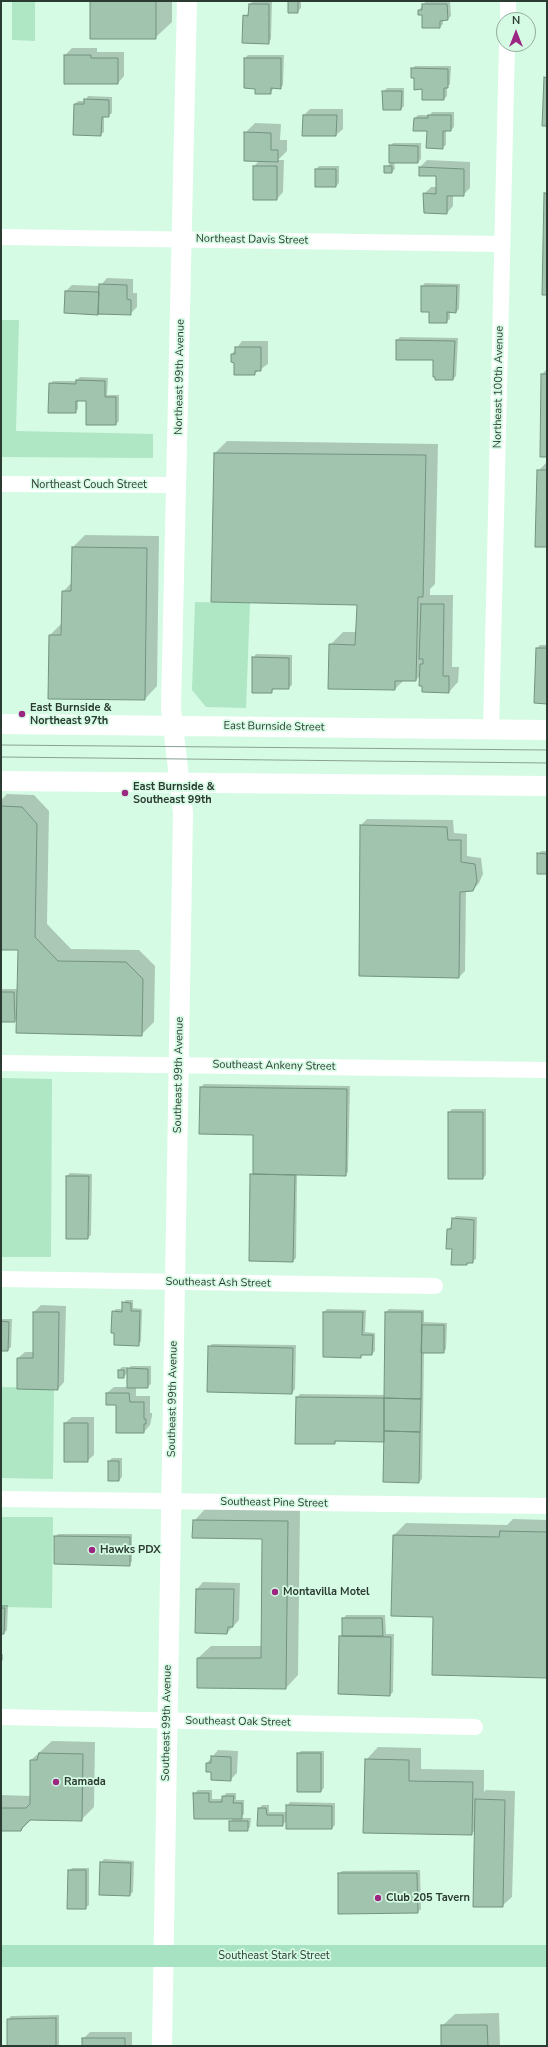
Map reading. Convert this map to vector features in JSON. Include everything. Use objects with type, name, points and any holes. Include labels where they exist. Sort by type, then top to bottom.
[{"type":"main road","name":"Southeast Stark Street","points":[[1,1956],[547,1956]]},
{"type":"street","name":"Northeast 99th Avenue","points":[[176,753],[171,708],[187,1]]},
{"type":"street","points":[[508,1],[508,12]]},
{"type":"street","name":"Northeast 100th Avenue","points":[[492,730],[507,52]]},
{"type":"street","name":"Northeast Davis Street","points":[[1,237],[502,244]]},
{"type":"street","name":"Northeast Couch Street","points":[[1,484],[177,485]]},
{"type":"street","name":"East Burnside Street","points":[[1,724],[547,730]]},
{"type":"street","name":"Southeast 99th Avenue","points":[[162,2046],[170,1502],[176,1282],[183,813],[176,753]]},
{"type":"street","points":[[1,781],[547,786]]},
{"type":"street","name":"Southeast Ankeny Street","points":[[1,1063],[547,1070]]},
{"type":"street","name":"Southeast Ash Street","points":[[1,1279],[435,1286]]},
{"type":"street","name":"Southeast Pine Street","points":[[1,1499],[547,1506]]},
{"type":"street","name":"Southeast Oak Street","points":[[1,1718],[475,1727]]},
{"type":"green space","points":[[12,1],[35,1],[35,41],[12,40]]},
{"type":"green space","points":[[1,320],[19,320],[16,431],[153,434],[153,458],[1,457]]},
{"type":"green space","points":[[195,602],[250,603],[246,708],[206,707],[192,690]]},
{"type":"green space","points":[[1,1078],[52,1079],[51,1257],[1,1257]]},
{"type":"green space","points":[[1,1387],[54,1388],[53,1479],[1,1478]]},
{"type":"green space","points":[[1,1517],[53,1517],[52,1608],[1,1607]]},
{"type":"building","points":[[90,1],[156,1],[156,39],[90,39]]},
{"type":"building","points":[[288,1],[298,1],[298,13],[288,13]]},
{"type":"building","points":[[249,4],[269,4],[269,44],[242,43],[243,15],[248,16]]},
{"type":"building","points":[[422,4],[447,4],[448,20],[440,21],[440,28],[422,28],[422,15],[418,15],[418,10],[422,10]]},
{"type":"building","points":[[64,55],[91,55],[91,58],[118,58],[118,84],[64,84]]},
{"type":"building","points":[[244,58],[281,58],[281,89],[271,88],[271,94],[255,94],[255,89],[244,88]]},
{"type":"building","points":[[411,68],[448,69],[448,88],[444,88],[444,100],[422,100],[422,89],[414,90],[414,78],[411,78]]},
{"type":"building","points":[[544,77],[547,78],[547,126],[542,126]]},
{"type":"building","points":[[382,91],[402,91],[401,110],[383,110]]},
{"type":"building","points":[[84,99],[109,100],[109,117],[102,117],[101,136],[73,135],[74,104],[84,104]]},
{"type":"building","points":[[303,115],[337,115],[336,136],[302,136]]},
{"type":"building","points":[[428,115],[451,115],[451,131],[443,131],[443,149],[426,148],[427,131],[413,131],[414,118],[428,118]]},
{"type":"building","points":[[244,132],[271,133],[271,150],[278,150],[278,162],[244,161]]},
{"type":"building","points":[[389,145],[418,146],[418,163],[389,163]]},
{"type":"building","points":[[253,166],[277,166],[277,200],[253,200]]},
{"type":"building","points":[[384,166],[392,166],[392,173],[384,173]]},
{"type":"building","points":[[419,167],[464,169],[464,196],[447,196],[447,214],[424,213],[423,193],[436,194],[436,176],[419,176]]},
{"type":"building","points":[[315,169],[336,169],[336,187],[315,187]]},
{"type":"building","points":[[544,193],[547,193],[547,295],[542,295]]},
{"type":"building","points":[[99,284],[127,285],[127,299],[131,300],[131,315],[98,314]]},
{"type":"building","points":[[421,286],[457,286],[456,313],[447,312],[447,323],[429,323],[429,312],[421,312]]},
{"type":"building","points":[[65,291],[99,292],[98,315],[64,313]]},
{"type":"building","points":[[396,340],[455,341],[453,380],[435,380],[435,377],[433,377],[433,360],[396,360]]},
{"type":"building","points":[[235,347],[261,347],[261,371],[255,371],[255,375],[234,375],[234,363],[231,362],[231,354],[235,354]]},
{"type":"building","points":[[541,374],[547,374],[547,457],[540,457]]},
{"type":"building","points":[[76,380],[105,381],[105,397],[116,397],[116,425],[86,425],[86,401],[76,401],[76,413],[48,413],[49,383],[76,384]]},
{"type":"building","points":[[214,453],[426,455],[423,597],[418,597],[416,681],[395,681],[395,690],[328,689],[329,644],[355,645],[357,605],[211,602]]},
{"type":"building","points":[[537,470],[547,470],[547,547],[535,547]]},
{"type":"building","points":[[72,547],[147,548],[145,700],[48,699],[49,635],[61,635],[62,591],[71,591]]},
{"type":"building","points":[[421,604],[444,604],[443,676],[449,676],[449,693],[422,692],[422,686],[419,686],[420,664],[423,664],[423,659],[419,659]]},
{"type":"building","points":[[536,648],[547,648],[547,704],[534,703]]},
{"type":"building","points":[[252,657],[289,658],[289,689],[272,689],[272,693],[252,693]]},
{"type":"building","points":[[1,806],[22,807],[37,824],[35,937],[58,961],[126,962],[143,979],[142,1036],[16,1033],[18,950],[1,950]]},
{"type":"building","points":[[360,825],[447,827],[448,840],[461,840],[461,862],[475,864],[477,881],[473,891],[460,892],[459,978],[359,976]]},
{"type":"building","points":[[537,853],[547,854],[547,874],[537,874]]},
{"type":"building","points":[[1,992],[14,992],[15,1022],[1,1022]]},
{"type":"building","points":[[200,1087],[347,1089],[346,1176],[253,1174],[253,1135],[199,1134]]},
{"type":"building","points":[[448,1112],[483,1112],[483,1179],[448,1179]]},
{"type":"building","points":[[250,1174],[295,1175],[293,1262],[249,1261]]},
{"type":"building","points":[[66,1176],[89,1176],[88,1239],[66,1239]]},
{"type":"building","points":[[452,1218],[474,1220],[473,1263],[467,1263],[467,1265],[451,1265],[452,1249],[446,1249],[447,1229],[451,1229]]},
{"type":"building","points":[[122,1302],[131,1303],[131,1311],[140,1311],[139,1346],[114,1345],[114,1333],[111,1333],[112,1311],[122,1312]]},
{"type":"building","points":[[33,1312],[59,1312],[58,1390],[17,1389],[17,1358],[33,1358]]},
{"type":"building","points":[[323,1312],[363,1312],[362,1335],[373,1335],[372,1355],[361,1355],[361,1358],[323,1357]]},
{"type":"building","points":[[385,1312],[422,1312],[421,1399],[384,1398]]},
{"type":"building","points":[[1,1321],[9,1322],[8,1351],[1,1351]]},
{"type":"building","points":[[422,1325],[444,1325],[444,1353],[421,1353]]},
{"type":"building","points":[[208,1346],[293,1348],[292,1394],[207,1392]]},
{"type":"building","points":[[127,1368],[148,1369],[148,1388],[127,1388]]},
{"type":"building","points":[[118,1370],[124,1370],[124,1378],[118,1378]]},
{"type":"building","points":[[106,1393],[129,1393],[130,1402],[144,1402],[144,1419],[146,1419],[146,1424],[144,1424],[144,1433],[116,1433],[116,1405],[106,1405]]},
{"type":"building","points":[[296,1397],[384,1398],[384,1442],[335,1441],[335,1444],[295,1444]]},
{"type":"building","points":[[384,1398],[421,1399],[420,1432],[384,1431]]},
{"type":"building","points":[[64,1423],[88,1423],[88,1462],[64,1462]]},
{"type":"building","points":[[384,1431],[420,1432],[419,1483],[383,1482]]},
{"type":"building","points":[[108,1461],[119,1461],[119,1481],[108,1481]]},
{"type":"building","name":"Montavilla Motel","points":[[193,1520],[288,1521],[286,1689],[197,1688],[197,1658],[261,1658],[262,1539],[192,1538]]},
{"type":"building","points":[[500,1531],[547,1532],[547,1678],[432,1675],[433,1617],[391,1616],[393,1535],[499,1537]]},
{"type":"building","name":"Hawks PDX","points":[[54,1536],[130,1537],[130,1566],[54,1564]]},
{"type":"building","points":[[196,1589],[234,1589],[233,1627],[228,1627],[227,1634],[195,1633]]},
{"type":"building","points":[[1,1608],[5,1608],[4,1634],[1,1634]]},
{"type":"building","points":[[342,1618],[382,1618],[383,1636],[342,1636]]},
{"type":"building","points":[[339,1636],[391,1637],[390,1696],[338,1694]]},
{"type":"building","name":"Ramada","points":[[39,1753],[83,1754],[82,1821],[30,1820],[21,1831],[1,1831],[1,1808],[26,1808],[30,1804],[30,1760],[37,1760]]},
{"type":"building","points":[[297,1753],[321,1753],[321,1792],[297,1792]]},
{"type":"building","points":[[211,1756],[231,1757],[231,1781],[211,1780],[211,1772],[206,1772],[206,1763],[211,1763]]},
{"type":"building","points":[[365,1759],[409,1760],[409,1781],[473,1782],[472,1835],[363,1833]]},
{"type":"building","points":[[193,1793],[209,1793],[209,1802],[222,1802],[222,1796],[234,1796],[233,1803],[242,1803],[242,1819],[194,1819]]},
{"type":"building","points":[[475,1799],[505,1800],[503,1907],[473,1907]]},
{"type":"building","points":[[286,1805],[332,1806],[332,1829],[286,1829]]},
{"type":"building","points":[[258,1808],[266,1808],[267,1815],[283,1815],[283,1826],[257,1826]]},
{"type":"building","points":[[229,1821],[248,1821],[248,1831],[229,1831]]},
{"type":"building","points":[[100,1862],[131,1863],[130,1896],[99,1895]]},
{"type":"building","points":[[68,1870],[86,1870],[86,1909],[67,1909]]},
{"type":"building","name":"Club 205 Tavern","points":[[338,1873],[417,1873],[418,1913],[338,1914]]},
{"type":"building","points":[[56,2018],[56,2046],[7,2046],[7,2019]]},
{"type":"building","points":[[441,2025],[487,2025],[488,2046],[441,2046]]},
{"type":"building","points":[[82,2038],[125,2038],[125,2046],[82,2046]]},
{"type":"tram line","points":[[1,745],[547,750]]},
{"type":"tram line","points":[[1,757],[547,763]]},
{"type":"place","name":"East Burnside & Northeast 97th","points":[[22,714]]},
{"type":"place","name":"East Burnside & Southeast 99th","points":[[125,793]]},
{"type":"place","name":"Hawks PDX","points":[[92,1550]]},
{"type":"place","name":"Montavilla Motel","points":[[275,1592]]},
{"type":"place","name":"Ramada","points":[[56,1782]]},
{"type":"place","name":"Club 205 Tavern","points":[[378,1898]]}]
